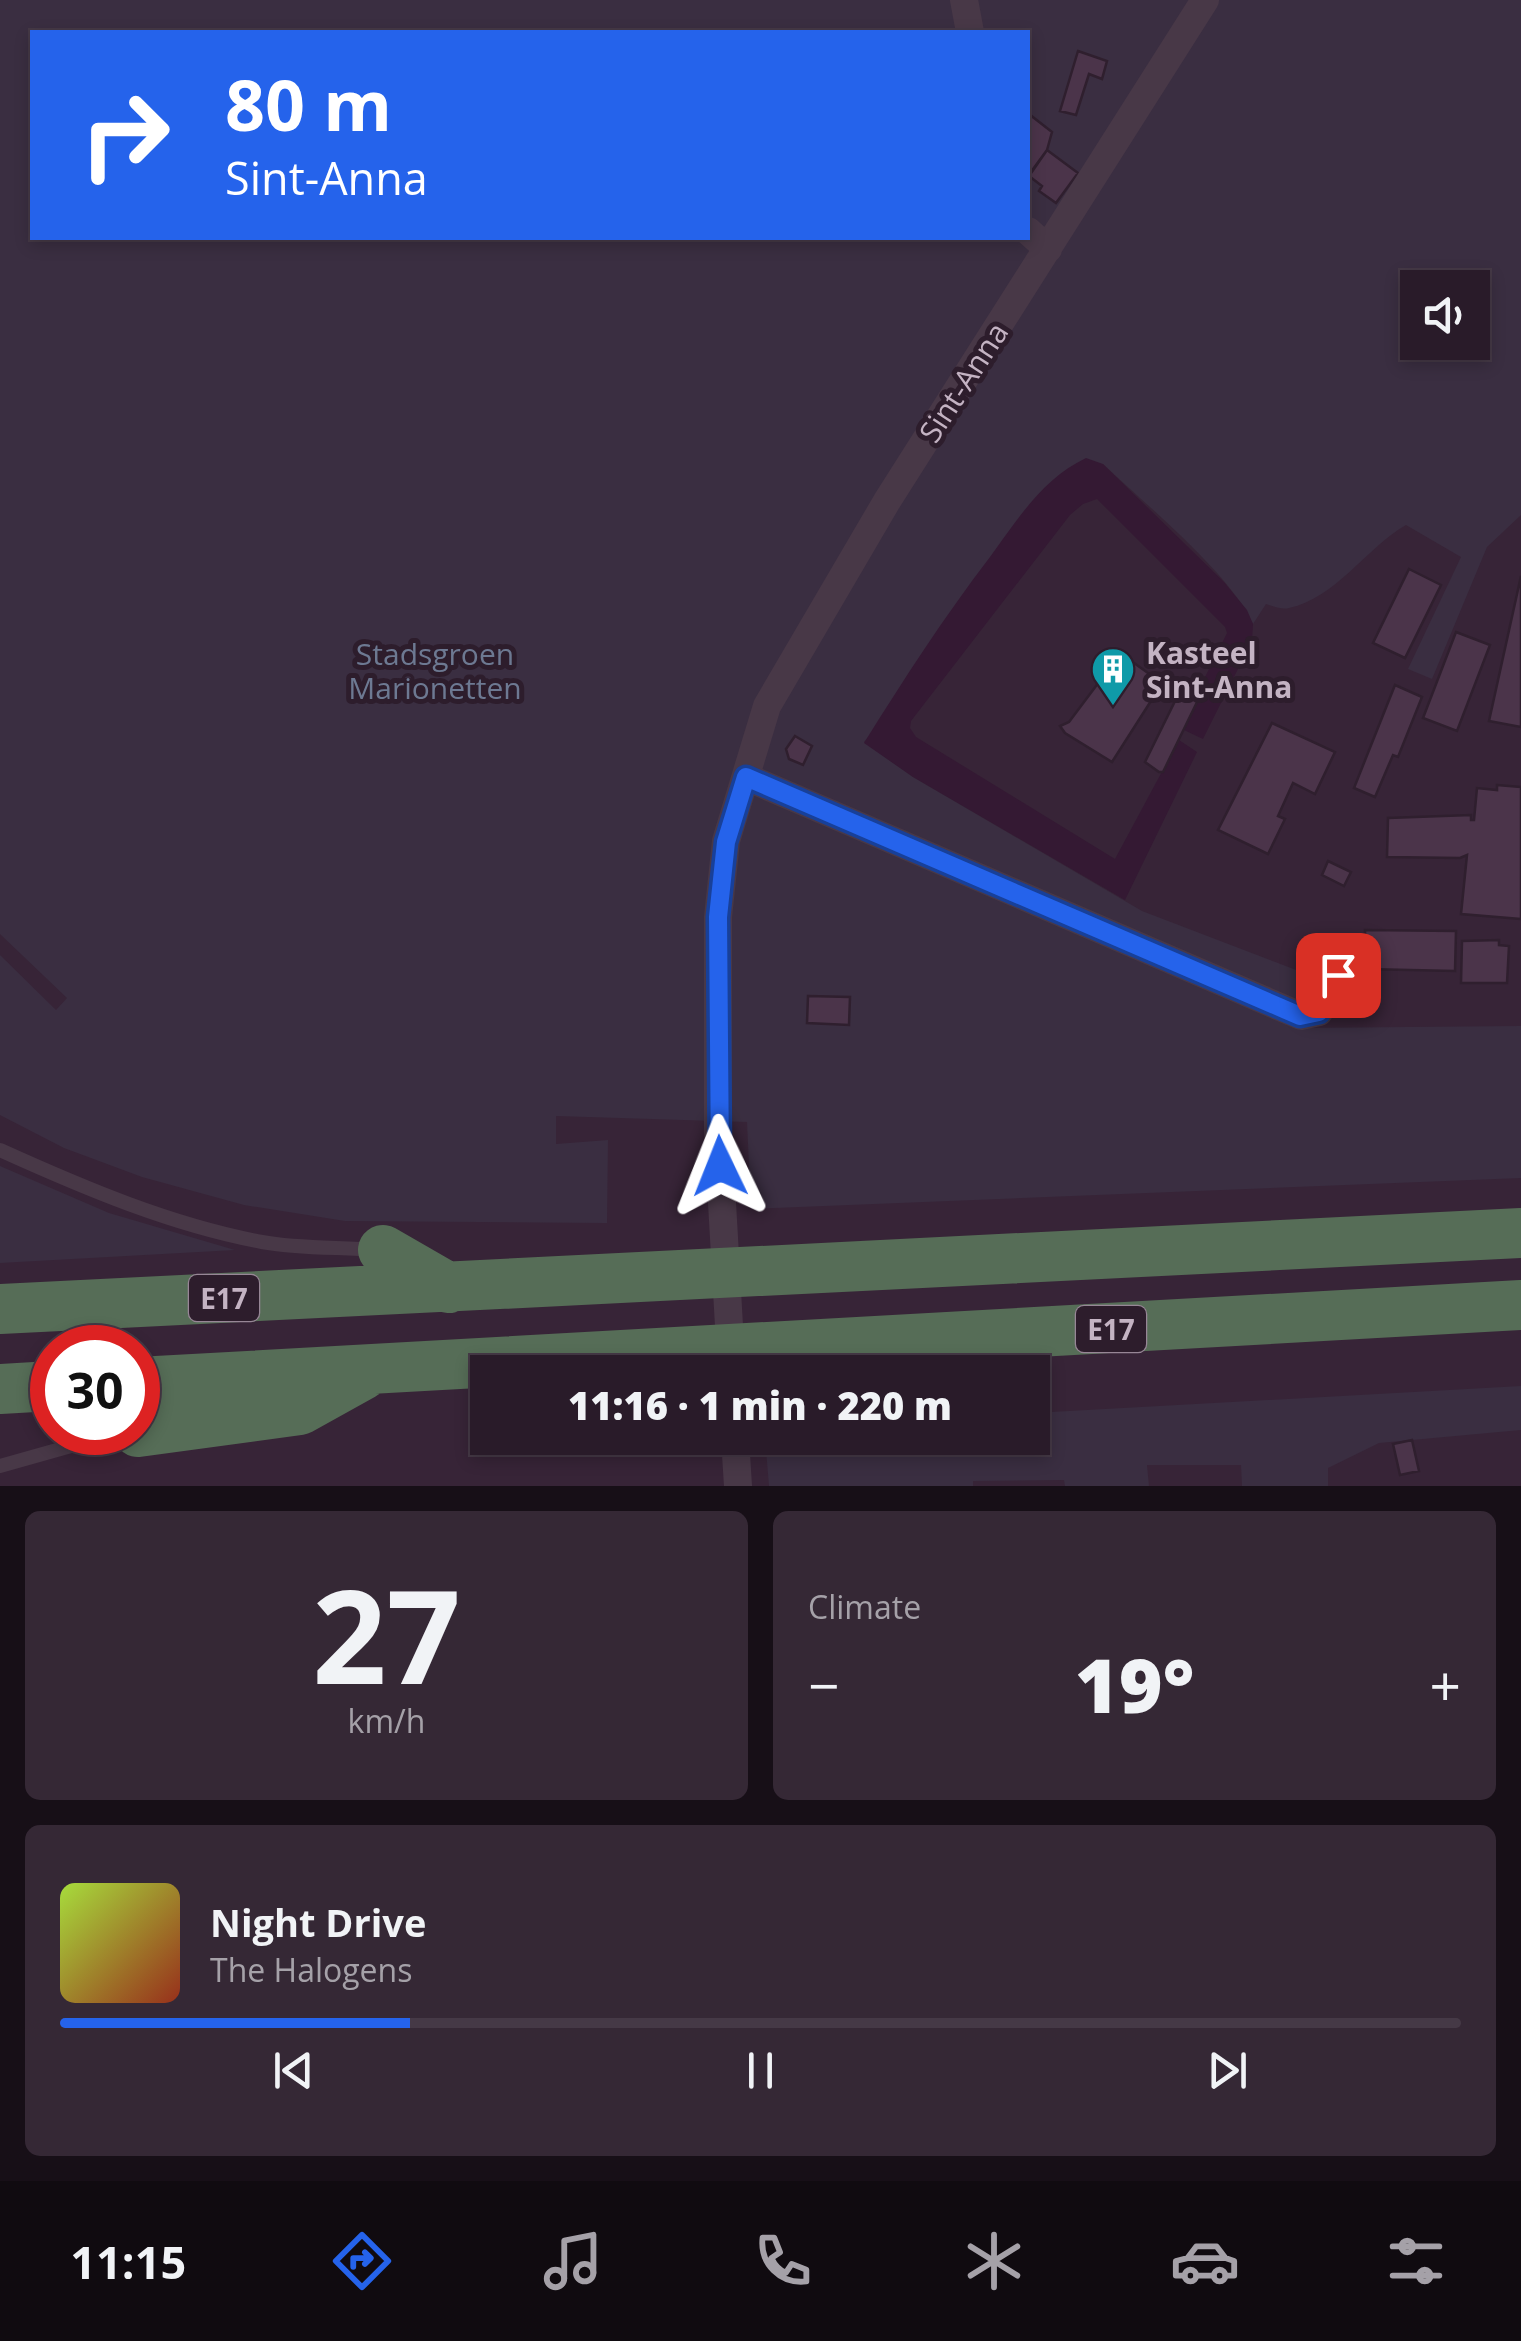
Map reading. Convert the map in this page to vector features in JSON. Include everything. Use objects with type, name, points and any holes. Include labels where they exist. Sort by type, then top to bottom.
[{"type":"highway","name":"E17","points":[[0,1309],[1521,1233]]},
{"type":"highway","points":[[383,1250],[449,1288]]},
{"type":"highway","name":"E17","points":[[160,1381],[1521,1305]]},
{"type":"highway","points":[[160,1429],[300,1410],[372,1370]]},
{"type":"highway","points":[[0,1388],[30,1387]]},
{"type":"street","points":[[964,0],[970,30]]},
{"type":"street","name":"Sint-Anna","points":[[731,1355],[718,1132],[718,917],[726,842],[767,706],[1038,240],[1205,0]]},
{"type":"street","points":[[746,777],[1300,1016],[1319,1012],[1338,975]]},
{"type":"street","points":[[736,1455],[738,1486]]},
{"type":"lane","points":[[0,1150],[162,1215],[263,1242],[383,1250]]},
{"type":"lane","points":[[0,1466],[43,1455]]},
{"type":"green space","name":"Stadsgroen Marionetten","points":[[0,0],[1521,0],[1521,515],[1487,547],[1432,679],[1408,669],[1461,557],[1406,525],[1321,594],[1289,608],[1266,604],[1253,624],[1242,604],[1207,562],[1103,464],[864,742],[913,777],[1142,911],[1312,976],[1296,1028],[1521,1026],[1521,1178],[751,1209],[747,1122],[556,1116],[556,1144],[608,1140],[607,1223],[345,1221],[244,1205],[142,1177],[64,1148],[0,1115],[0,955],[56,1010],[67,998],[0,934]]},
{"type":"green space","points":[[0,1166],[109,1213],[235,1250],[0,1263]]},
{"type":"green space","points":[[1521,1386],[1521,1430],[1379,1443],[1328,1468],[1328,1486],[1242,1486],[1241,1465],[1147,1465],[1149,1486],[1065,1486],[1064,1480],[973,1481],[973,1486],[769,1486],[766,1455],[1050,1455],[1050,1412]]},
{"type":"shaded area","points":[[1086,458],[1103,464],[1224,582],[1247,610],[1253,624],[1252,641],[1203,739],[1184,730],[1198,699],[1195,697],[1227,633],[1225,627],[1097,499],[1070,515],[911,721],[910,728],[916,737],[1115,859],[1179,740],[1197,752],[1125,900],[913,777],[864,743],[940,625],[1021,515],[1056,477]]},
{"type":"building","points":[[1078,51],[1107,61],[1102,79],[1089,74],[1076,115],[1060,111]]},
{"type":"building","points":[[1030,115],[1052,132],[1047,150],[1030,173]]},
{"type":"building","points":[[1047,150],[1078,173],[1056,203],[1039,191],[1042,186],[1030,175]]},
{"type":"building","points":[[1409,569],[1441,585],[1405,658],[1373,643]]},
{"type":"building","points":[[1521,576],[1521,727],[1489,721]]},
{"type":"building","points":[[1456,632],[1490,645],[1457,731],[1423,718]]},
{"type":"building","name":"Kasteel Sint-Anna","points":[[1117,658],[1127,658],[1155,678],[1158,690],[1112,762],[1060,726],[1069,722]]},
{"type":"building","points":[[1395,685],[1422,697],[1398,757],[1393,755],[1375,797],[1354,788]]},
{"type":"building","points":[[1181,689],[1199,698],[1163,772],[1159,772],[1145,762]]},
{"type":"building","points":[[1272,723],[1335,752],[1315,794],[1293,783],[1278,816],[1285,819],[1268,854],[1218,830]]},
{"type":"building","points":[[795,736],[812,746],[803,765],[789,759],[786,749]]},
{"type":"building","points":[[1497,785],[1521,787],[1521,919],[1461,914],[1467,855],[1387,857],[1388,818],[1471,815],[1474,820],[1477,788],[1497,790]]},
{"type":"building","points":[[1328,861],[1351,872],[1344,886],[1322,875]]},
{"type":"building","points":[[1365,930],[1456,931],[1455,971],[1365,969]]},
{"type":"building","points":[[1499,940],[1499,945],[1509,946],[1507,983],[1461,983],[1462,941]]},
{"type":"building","points":[[808,996],[850,997],[849,1025],[807,1023]]},
{"type":"building","points":[[1412,1440],[1419,1471],[1400,1475],[1393,1444]]},
{"type":"place","name":"Kasteel Sint-Anna","points":[[1113,707]]},
{"type":"route","points":[[720,1166],[718,917],[726,842],[746,777],[1300,1016],[1319,1012],[1338,975]]}]
